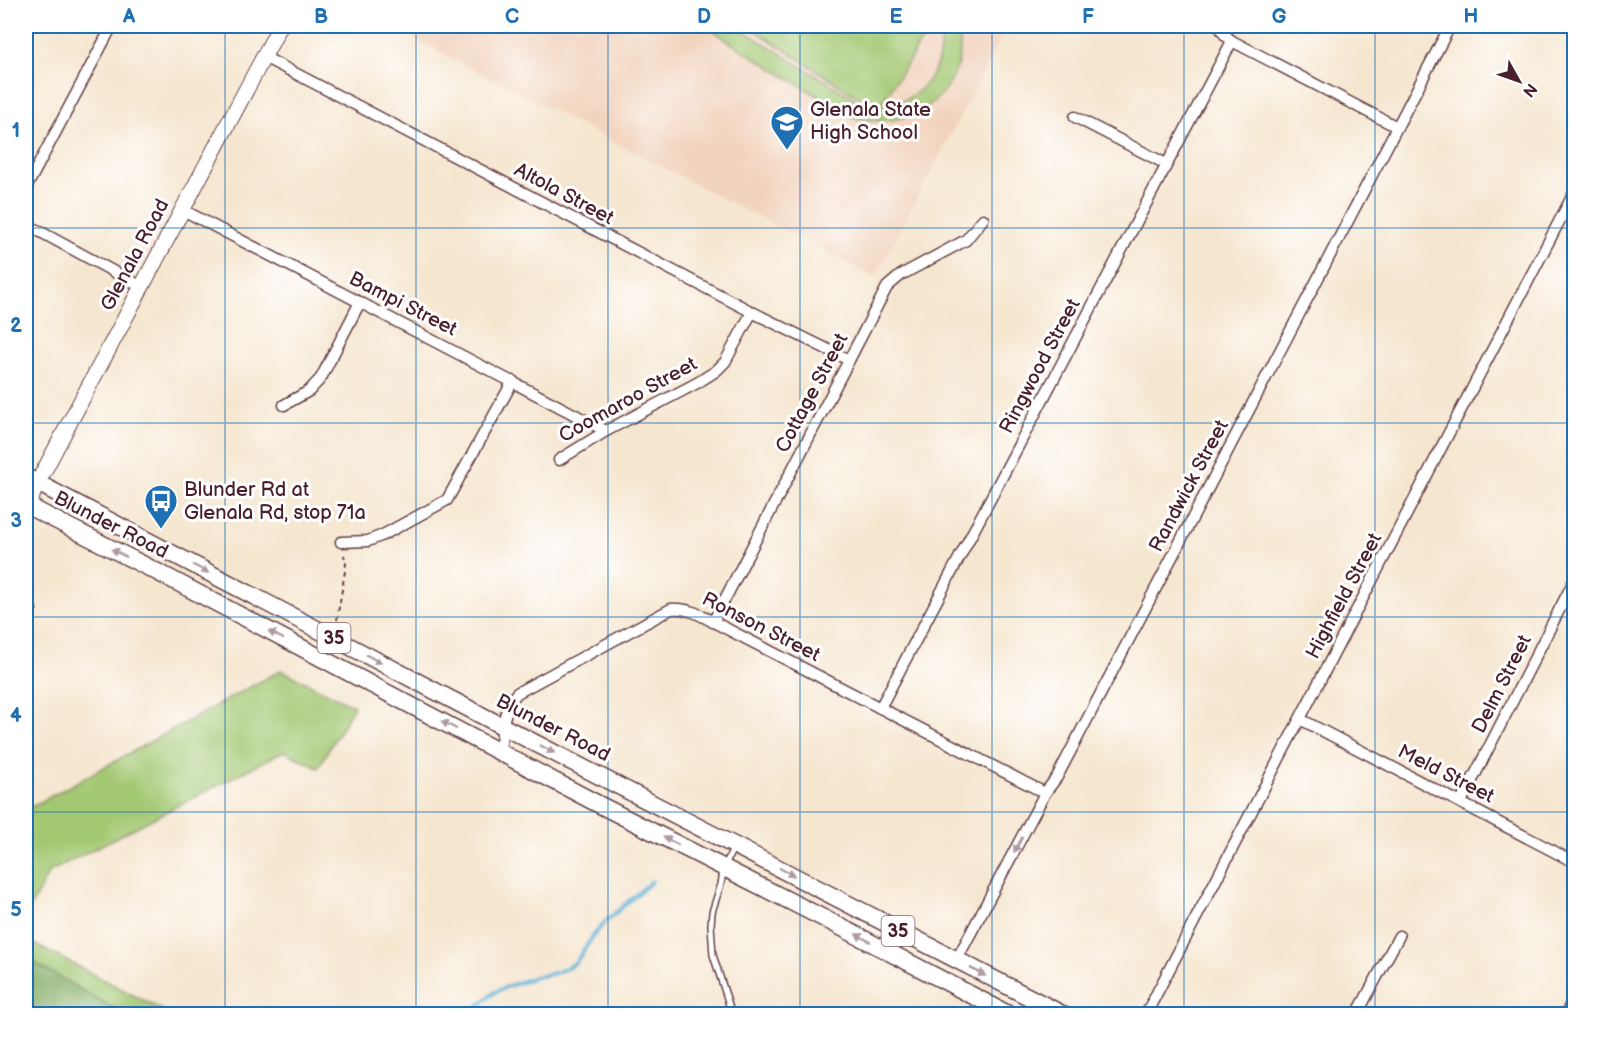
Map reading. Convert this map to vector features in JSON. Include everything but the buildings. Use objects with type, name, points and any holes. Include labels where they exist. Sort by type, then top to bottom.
[{"type":"main road","name":"Blunder Road","points":[[31,480],[502,726],[1062,1014]]},
{"type":"main road","name":"Blunder Road","points":[[26,505],[500,753],[833,922],[1008,1014]]},
{"type":"street","points":[[26,188],[112,26]]},
{"type":"street","name":"Glenala Road","points":[[26,505],[31,480],[142,287],[280,26]]},
{"type":"street","points":[[1219,26],[1232,40],[1396,127]]},
{"type":"street","name":"Randwick Street","points":[[956,961],[1046,793],[1057,777],[1450,26]]},
{"type":"street","name":"Ringwood Street","points":[[880,708],[1232,40]]},
{"type":"street","name":"Altola Street","points":[[264,57],[752,312],[849,360]]},
{"type":"street","points":[[1075,117],[1166,164]]},
{"type":"street","name":"Highfield Street","points":[[1146,1014],[1575,193]]},
{"type":"street","name":"Bampi Street","points":[[183,210],[606,431]]},
{"type":"street","name":"Cottage Street","points":[[713,621],[887,287],[901,275],[966,240],[983,219]]},
{"type":"street","points":[[26,224],[142,287]]},
{"type":"street","points":[[284,405],[309,391],[321,378],[360,302]]},
{"type":"street","name":"Coomaroo Street","points":[[559,460],[606,431],[698,383],[716,370],[725,362],[752,312]]},
{"type":"street","points":[[341,542],[368,541],[447,500],[513,381]]},
{"type":"street","name":"Delm Street","points":[[1461,802],[1575,581]]},
{"type":"street","name":"Ronson Street","points":[[500,753],[502,726],[511,699],[517,693],[671,609],[687,609],[1046,793]]},
{"type":"street","name":"Meld Street","points":[[1300,719],[1575,862]]},
{"type":"street","points":[[1357,1014],[1399,936]]},
{"type":"street","points":[[1566,1014],[1575,998]]},
{"type":"lane","points":[[732,1014],[713,955],[711,925],[723,867],[735,846]]},
{"type":"path","points":[[337,620],[346,565],[341,542]]},
{"type":"shaded area","name":"Glenala State High School","points":[[389,26],[1008,26],[875,277]]},
{"type":"green space","points":[[708,26],[736,26],[861,103],[870,105],[748,26],[931,26],[880,106],[895,104],[908,98],[928,80],[939,55],[938,26],[958,26],[960,49],[956,70],[946,88],[933,102],[916,113],[896,119],[874,121],[852,117],[726,40]]},
{"type":"green space","points":[[281,670],[354,706],[318,768],[284,751],[49,872],[26,916],[26,810]]},
{"type":"green space","points":[[26,940],[170,1014],[26,1014]]},
{"type":"green space","points":[[26,958],[124,1014],[26,1014]]},
{"type":"waterway","points":[[468,1014],[495,992],[535,977],[555,973],[576,962],[605,922],[652,881]]},
{"type":"place","name":"Glenala State High School","points":[[787,151]]},
{"type":"place","name":"Blunder Rd at Glenala Rd, stop 71a","points":[[161,530]]}]
